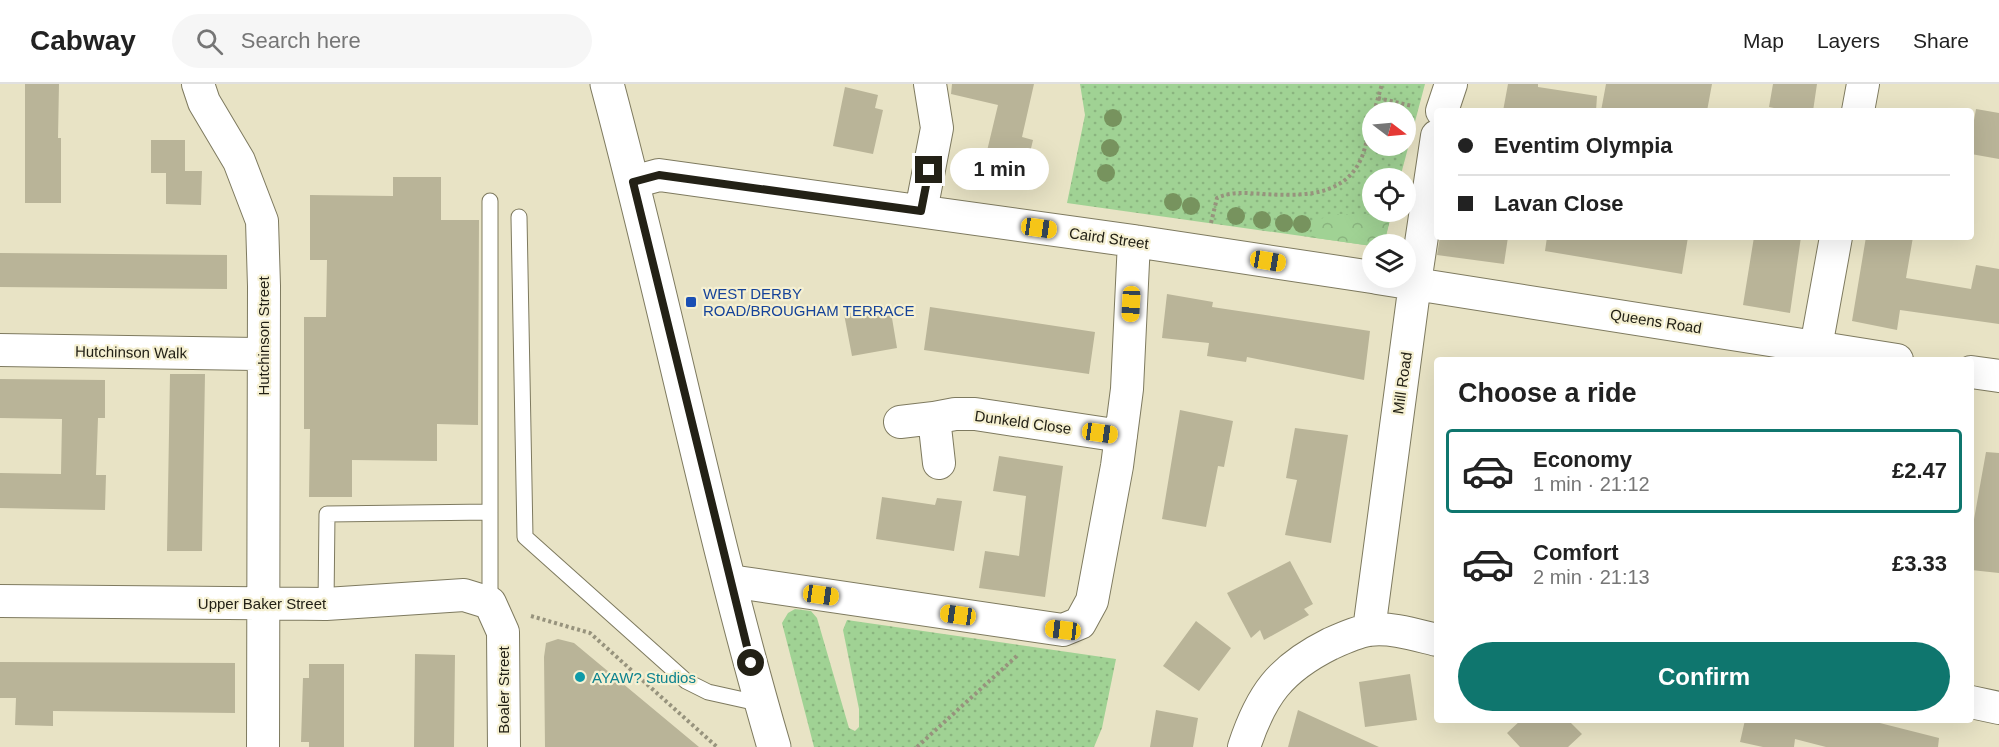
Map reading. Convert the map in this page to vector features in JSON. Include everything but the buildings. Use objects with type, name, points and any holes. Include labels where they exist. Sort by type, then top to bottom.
[{"type":"highway","points":[[606,84],[633,182],[730,581],[774,747]]},
{"type":"street","name":"Hutchinson Street","points":[[198,84],[204,102],[239,161],[262,221],[264,286],[263,747]]},
{"type":"street","points":[[921,211],[937,128],[930,84]]},
{"type":"street","points":[[1431,109],[1451,84]]},
{"type":"street","points":[[1859,108],[1863,84]]},
{"type":"street","name":"Mill Road","points":[[1416,276],[1434,156]]},
{"type":"street","name":"Caird Street","points":[[633,182],[659,175],[1134,241],[1362,276]]},
{"type":"street","points":[[1816,347],[1835,240]]},
{"type":"street","points":[[730,581],[1063,630],[1080,623],[1092,601],[1121,436],[1127,389],[1134,241]]},
{"type":"street","name":"Queens Road","points":[[1416,283],[1878,357]]},
{"type":"street","name":"Mill Road","points":[[1369,630],[1414,288]]},
{"type":"street","name":"Hutchinson Walk","points":[[0,350],[263,354]]},
{"type":"street","points":[[1974,372],[1999,376]]},
{"type":"street","name":"Dunkeld Close","points":[[900,422],[955,414],[975,414],[1121,436]]},
{"type":"street","points":[[934,418],[939,463]]},
{"type":"street","name":"Upper Baker Street","points":[[0,601],[326,604],[464,595],[490,603]]},
{"type":"street","name":"Boaler Street","points":[[490,603],[503,632],[504,747]]},
{"type":"street","points":[[1244,747],[1261,703],[1277,681],[1294,665],[1312,653],[1341,639],[1369,630],[1404,632],[1434,639]]},
{"type":"street","points":[[1974,703],[1999,708]]},
{"type":"lane","points":[[490,201],[490,603]]},
{"type":"lane","points":[[519,217],[525,537],[686,681],[708,692],[762,704]]},
{"type":"lane","points":[[326,604],[327,514],[490,512]]},
{"type":"path","points":[[1377,102],[1382,84]]},
{"type":"path","points":[[1378,98],[1431,109]]},
{"type":"path","points":[[1205,252],[1217,198],[1229,192],[1302,196],[1323,191],[1352,174],[1362,156]]},
{"type":"path","points":[[490,603],[590,633],[717,747]]},
{"type":"path","points":[[917,747],[1049,628]]},
{"type":"green space","points":[[1080,84],[1425,84],[1416,118],[1416,102],[1362,102],[1362,156],[1406,156],[1403,168],[1362,168],[1362,222],[1390,222],[1386,234],[1362,234],[1362,245],[1067,203],[1085,115]]},
{"type":"green space","points":[[1330,214],[1362,214],[1362,222],[1389,222],[1386,234],[1362,234],[1362,245],[1309,237],[1316,222]]},
{"type":"green space","points":[[795,609],[811,611],[817,618],[849,728],[855,731],[859,727],[859,709],[843,630],[847,620],[1116,659],[1102,728],[1094,747],[814,747],[782,623],[788,613]]},
{"type":"place","name":"WEST DERBY ROAD/BROUGHAM TERRACE","points":[[691,302]]},
{"type":"place","name":"AYAW? Studios","points":[[580,677]]},
{"type":"route","points":[[751,663],[633,182],[659,175],[921,211],[929,170]]}]
